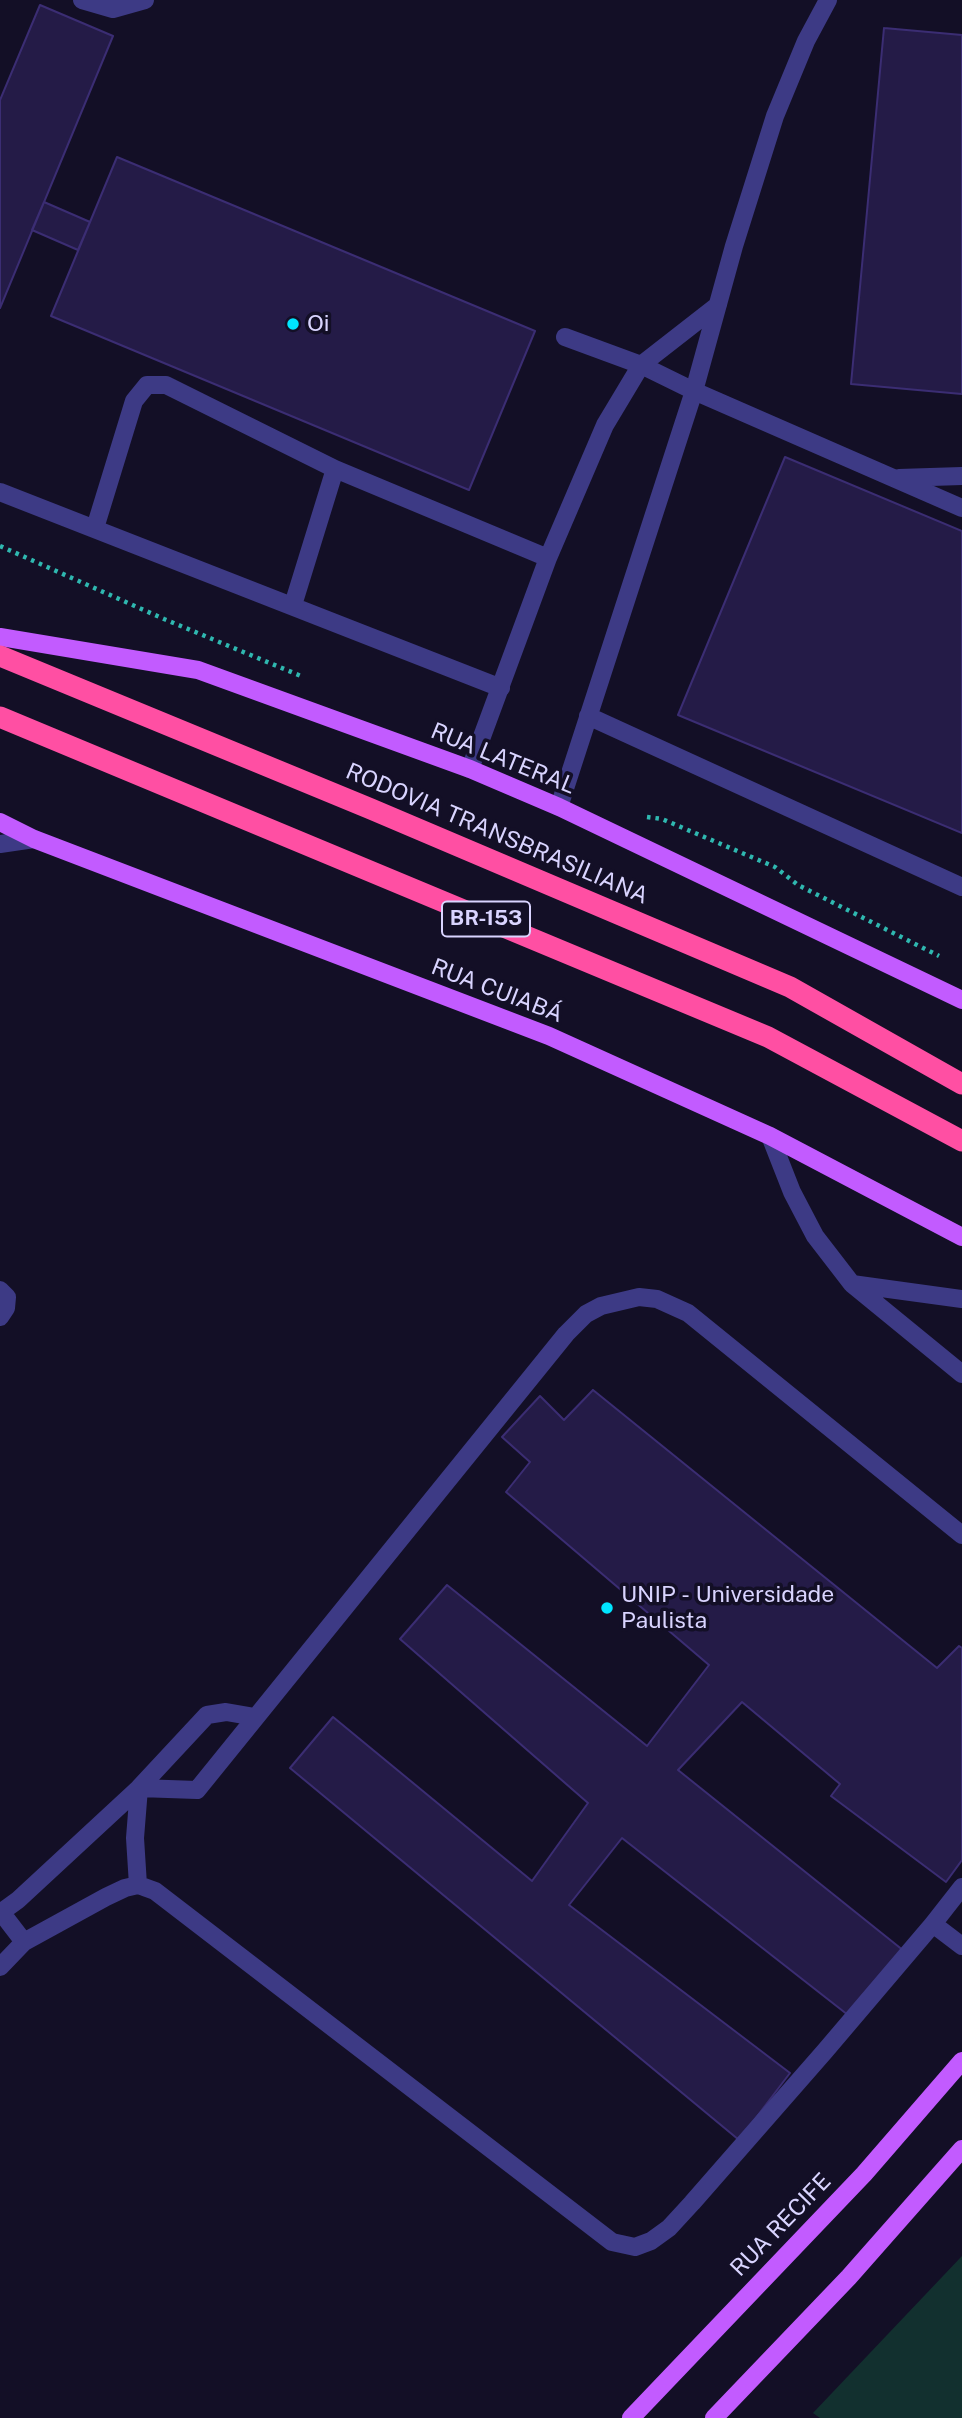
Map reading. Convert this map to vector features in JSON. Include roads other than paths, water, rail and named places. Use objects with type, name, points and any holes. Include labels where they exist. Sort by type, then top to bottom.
[{"type":"highway","name":"RODOVIA TRANSBRASILIANA","points":[[0,656],[371,809],[790,987],[962,1084]]},
{"type":"highway","name":"BR-153","points":[[0,717],[768,1037],[962,1141]]},
{"type":"main road","name":"RUA LATERAL","points":[[0,636],[198,670],[470,769],[559,807],[962,1000]]},
{"type":"main road","name":"RUA CUIABÁ","points":[[0,822],[34,839],[549,1036],[771,1136],[962,1237]]},
{"type":"main road","name":"RUA RECIFE","points":[[631,2418],[864,2174],[962,2061]]},
{"type":"main road","points":[[713,2418],[849,2277],[962,2150]]},
{"type":"street","points":[[82,0],[113,9],[145,0]]},
{"type":"street","points":[[559,807],[694,391],[775,116],[806,41],[828,0]]},
{"type":"street","points":[[470,769],[548,558],[605,425],[641,365],[718,305]]},
{"type":"street","points":[[565,337],[641,365],[694,391],[962,508]]},
{"type":"street","points":[[94,528],[134,401],[147,385],[166,385],[335,469],[548,558]]},
{"type":"street","points":[[293,605],[335,469]]},
{"type":"street","points":[[894,479],[962,476]]},
{"type":"street","points":[[0,492],[501,688]]},
{"type":"street","points":[[588,716],[962,887]]},
{"type":"street","points":[[0,844],[34,839]]},
{"type":"street","points":[[771,1136],[792,1192],[815,1236],[852,1284],[959,1365]]},
{"type":"street","points":[[852,1284],[962,1300]]},
{"type":"street","points":[[0,1290],[7,1297],[6,1308],[0,1317]]},
{"type":"street","points":[[139,1788],[197,1790],[566,1334],[586,1314],[601,1306],[639,1297],[657,1299],[688,1313],[962,1535]]},
{"type":"street","points":[[24,1942],[1,1913],[139,1788],[207,1715],[226,1712],[255,1717]]},
{"type":"street","points":[[138,1885],[135,1838],[139,1788]]},
{"type":"street","points":[[0,1967],[24,1942],[106,1897],[138,1885],[155,1891],[612,2242],[635,2247],[651,2241],[669,2228],[692,2203],[962,1887]]},
{"type":"street","points":[[933,1924],[962,1946]]},
{"type":"place","name":"Oi","points":[[293,324]]},
{"type":"place","name":"UNIP - Universidade Paulista","points":[[607,1608]]}]
